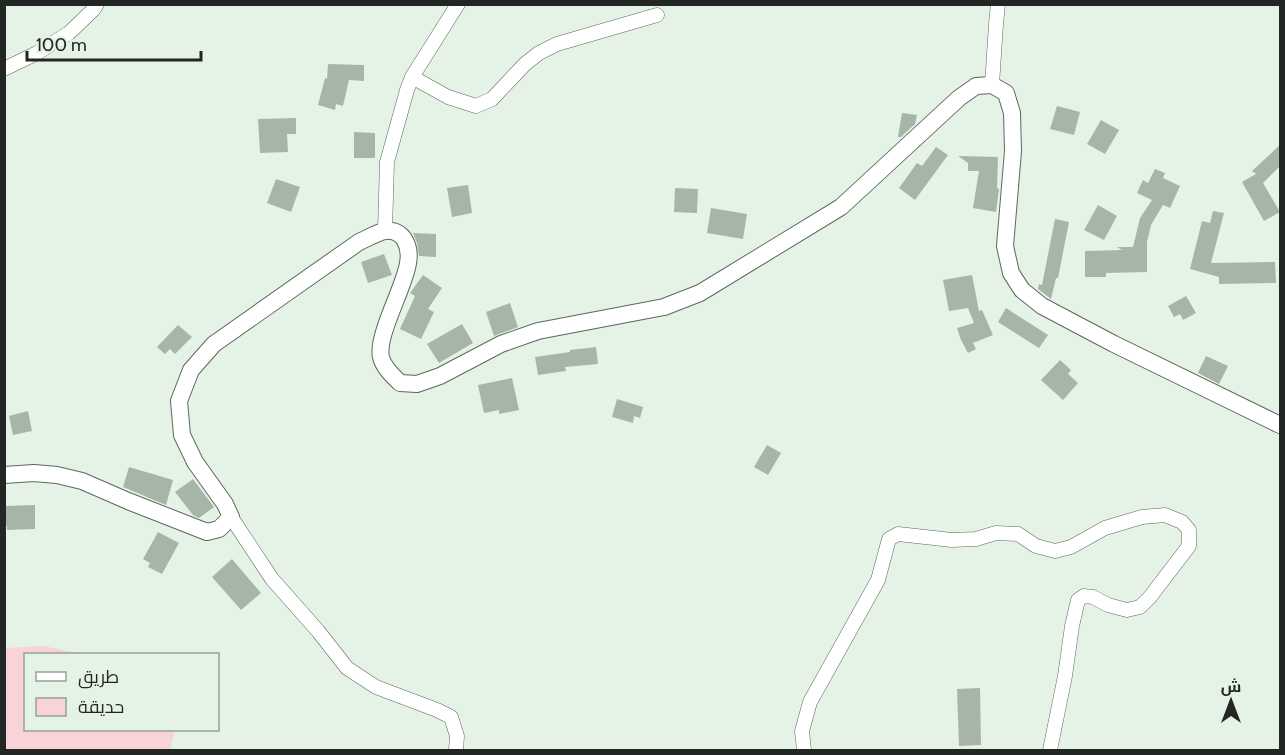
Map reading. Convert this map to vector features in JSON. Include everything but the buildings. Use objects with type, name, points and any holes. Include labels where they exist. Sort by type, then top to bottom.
[{"type":"main road","points":[[4,475],[34,473],[57,475],[82,481],[207,532],[219,529],[231,516],[195,462],[182,435],[180,401],[191,370],[214,344],[359,242],[385,231],[404,237],[408,246],[408,263],[382,340],[381,357],[388,372],[400,383],[417,384],[440,376],[501,344],[538,331],[664,307],[700,292],[841,207],[959,98],[976,86],[992,85],[1006,93],[1012,113],[1013,152],[1005,246],[1011,273],[1022,290],[1042,306],[1114,344],[1281,425]]},
{"type":"street","points":[[4,69],[69,33],[97,4]]},
{"type":"street","points":[[385,231],[387,162],[406,90],[458,4]]},
{"type":"street","points":[[992,85],[998,4]]},
{"type":"street","points":[[412,77],[448,98],[476,106],[492,99],[525,64],[539,53],[557,44],[657,15]]},
{"type":"street","points":[[804,750],[802,731],[810,702],[878,580],[889,539],[898,534],[952,540],[976,539],[996,533],[1018,534],[1036,546],[1055,551],[1071,547],[1105,528],[1142,517],[1165,515],[1182,522],[1189,530],[1189,546],[1140,607],[1127,610],[1108,605],[1093,597],[1084,596],[1078,600],[1050,750]]},
{"type":"street","points":[[231,516],[272,579],[347,668],[376,687],[451,717],[457,736],[456,750]]},
{"type":"green space","points":[[43,646],[78,653],[24,653],[24,731],[175,731],[170,750],[5,750],[5,648]]}]
